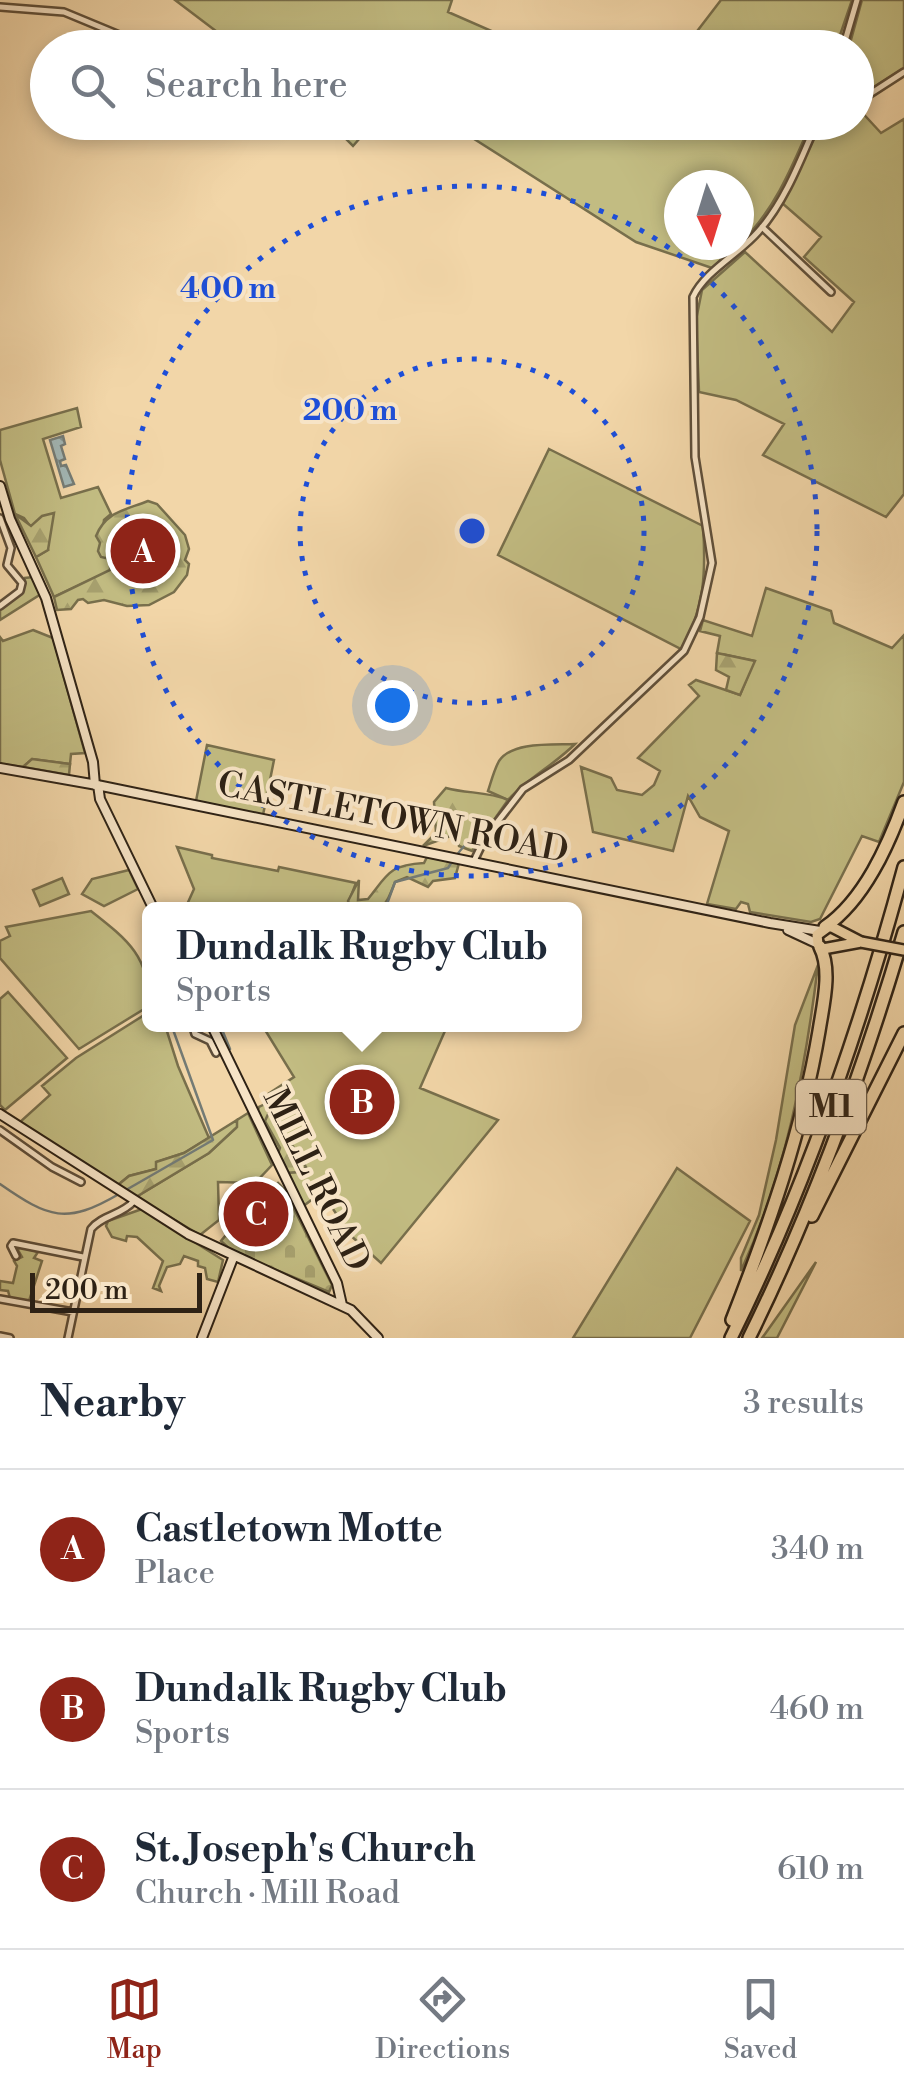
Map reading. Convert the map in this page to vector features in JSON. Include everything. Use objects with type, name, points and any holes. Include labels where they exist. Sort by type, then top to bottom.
[{"type":"highway","points":[[827,929],[858,894],[904,802]]},
{"type":"highway","name":"M1","points":[[728,1338],[804,1177],[830,1110],[864,1010],[904,867]]},
{"type":"highway","name":"M1","points":[[751,1338],[832,1147],[904,932]]},
{"type":"highway","points":[[728,1338],[798,1134],[822,1013],[826,964],[819,945]]},
{"type":"highway","points":[[751,1338],[904,1033]]},
{"type":"main road","points":[[827,929],[861,942],[904,950]]},
{"type":"main road","points":[[827,929],[819,945],[827,950],[861,942]]},
{"type":"main road","points":[[827,929],[840,939],[836,947]]},
{"type":"street","points":[[848,30],[856,0]]},
{"type":"street","points":[[0,8],[64,12],[107,30]]},
{"type":"street","points":[[874,91],[904,72]]},
{"type":"street","points":[[473,863],[486,838],[522,790],[568,760],[684,651],[693,636],[712,563],[695,457],[691,305],[696,290],[762,227],[808,140]]},
{"type":"street","points":[[762,227],[831,292]]},
{"type":"street","points":[[0,486],[10,519],[46,598],[100,799],[150,902]]},
{"type":"street","points":[[0,518],[11,548],[7,565],[20,577],[20,591],[0,606]]},
{"type":"street","points":[[20,577],[34,570]]},
{"type":"street","name":"CASTLETOWN ROAD","points":[[0,768],[775,924],[827,929]]},
{"type":"street","name":"CASTLETOWN ROAD","points":[[775,924],[819,945]]},
{"type":"street","points":[[194,1032],[210,1041],[216,1054]]},
{"type":"street","name":"MILL ROAD","points":[[215,1032],[337,1283],[342,1306]]},
{"type":"street","points":[[0,1114],[134,1202],[233,1258],[342,1306],[378,1338]]},
{"type":"street","points":[[0,1130],[79,1181],[84,1170]]},
{"type":"street","points":[[68,1338],[92,1227],[134,1202]]},
{"type":"street","points":[[16,1256],[13,1243],[84,1257]]},
{"type":"street","points":[[202,1338],[233,1258]]},
{"type":"street","points":[[0,1299],[73,1312]]},
{"type":"street","points":[[0,1336],[10,1338]]},
{"type":"green space","points":[[175,0],[452,0],[448,12],[489,30],[215,30]]},
{"type":"green space","points":[[721,0],[852,0],[842,30],[698,30]]},
{"type":"green space","points":[[862,0],[904,0],[904,68],[874,87],[874,30],[854,30]]},
{"type":"green space","points":[[904,119],[904,494],[886,517],[763,455],[784,424],[736,400],[699,392],[696,320],[702,290],[736,260],[754,260],[832,332],[854,302],[804,257],[821,237],[782,203],[814,140],[874,140],[874,125],[881,133]]},
{"type":"green space","points":[[476,140],[803,140],[772,203],[754,227],[754,170],[664,170],[664,252],[636,242]]},
{"type":"green space","points":[[689,260],[721,260],[712,268]]},
{"type":"green space","points":[[77,408],[81,427],[43,439],[61,498],[98,487],[111,514],[104,520],[101,546],[112,565],[110,571],[54,597],[36,557],[48,550],[24,518],[15,514],[0,460],[0,430]]},
{"type":"green space","points":[[549,449],[703,526],[702,589],[695,620],[681,649],[498,555]]},
{"type":"green space","points":[[148,501],[157,504],[185,535],[189,549],[185,560],[189,564],[187,575],[174,592],[149,605],[127,606],[104,600],[88,603],[83,599],[71,609],[57,610],[54,597],[110,570],[110,559],[101,557],[96,536],[105,521]],"holes":[[[140,533],[151,534],[163,544],[162,559],[149,570],[138,569],[124,560],[124,542]]]},
{"type":"green space","points":[[54,513],[48,550],[36,557],[15,514],[31,526],[42,516]]},
{"type":"green space","points":[[33,577],[41,594],[0,620],[0,609],[20,595],[25,578]]},
{"type":"green space","points":[[766,588],[831,611],[834,623],[892,648],[904,635],[904,782],[879,842],[862,836],[820,919],[811,922],[750,912],[748,904],[741,902],[736,909],[707,904],[729,831],[700,817],[688,796],[673,851],[593,832],[581,767],[611,778],[617,790],[642,795],[654,785],[660,771],[638,758],[699,696],[689,685],[696,680],[740,695],[754,661],[717,653],[720,636],[700,631],[703,620],[752,636]]},
{"type":"green space","points":[[33,630],[53,638],[85,753],[71,754],[70,764],[32,759],[23,767],[0,764],[0,637],[3,641]]},
{"type":"green space","points":[[717,653],[755,661],[740,695],[726,690],[729,677],[716,670]]},
{"type":"green space","points":[[575,744],[508,800],[488,791],[499,761],[513,750]]},
{"type":"green space","points":[[207,745],[274,760],[263,815],[196,801]]},
{"type":"green space","points":[[32,759],[70,764],[69,775],[23,767]]},
{"type":"green space","points":[[446,788],[508,800],[472,851],[459,846],[456,834],[423,846],[436,833],[434,802]]},
{"type":"green space","points":[[177,847],[212,858],[356,883],[349,902],[188,902],[194,889]]},
{"type":"green space","points":[[427,857],[459,863],[455,878],[433,881],[428,887],[407,877],[395,882],[386,902],[348,902],[359,880],[358,900],[368,899],[390,872],[424,863]]},
{"type":"green space","points":[[129,870],[138,889],[104,906],[82,894],[92,879]]},
{"type":"green space","points":[[62,878],[69,894],[40,906],[33,890]]},
{"type":"green space","points":[[91,911],[126,941],[141,962],[142,1010],[79,1049],[0,958],[0,941],[10,936],[6,927]]},
{"type":"green space","points":[[818,965],[792,1121],[770,1197],[741,1271],[741,1258],[759,1215],[776,1140],[795,1025]]},
{"type":"green space","points":[[8,992],[67,1058],[5,1110],[0,1105],[0,999]]},
{"type":"green space","points":[[142,1016],[142,1032],[167,1032],[209,1138],[184,1153],[157,1162],[156,1169],[129,1176],[118,1185],[20,1122],[50,1095],[42,1086],[76,1058]]},
{"type":"green space","points":[[266,1032],[444,1032],[420,1088],[498,1120],[381,1263],[350,1235],[322,1192],[302,1207],[285,1173],[298,1172],[265,1121],[280,1148],[277,1157],[256,1115],[265,1104],[262,1098],[294,1077]]},
{"type":"green space","points":[[270,1110],[306,1167],[298,1172],[285,1173],[277,1157],[280,1148],[265,1121]]},
{"type":"green space","points":[[248,1113],[272,1165],[255,1183],[218,1182],[219,1220],[200,1235],[136,1197],[209,1153]]},
{"type":"green space","points":[[237,1120],[237,1127],[209,1153],[136,1197],[118,1185],[129,1176],[156,1169],[156,1162],[184,1153]]},
{"type":"green space","points":[[677,1168],[750,1221],[690,1338],[573,1338]]},
{"type":"green space","points":[[278,1183],[332,1285],[329,1292],[233,1252],[221,1241],[231,1229],[273,1239],[262,1199]]},
{"type":"green space","points":[[142,1209],[223,1260],[218,1282],[207,1279],[205,1268],[198,1266],[198,1261],[184,1256],[180,1264],[167,1267],[159,1286],[161,1291],[153,1288],[163,1261],[137,1237],[127,1236],[126,1241],[112,1237],[106,1226],[108,1221]]},
{"type":"green space","points":[[20,1246],[38,1252],[34,1258],[42,1261],[29,1301],[10,1298],[8,1291],[0,1290],[0,1281],[13,1283],[17,1266],[14,1261],[22,1257]]},
{"type":"green space","points":[[816,1262],[777,1338],[762,1338],[765,1334]]},
{"type":"water","points":[[63,436],[65,459],[60,461],[61,466],[66,465],[74,484],[64,487],[50,440]]},
{"type":"waterway","points":[[388,902],[395,882],[448,868],[464,846],[487,831]]},
{"type":"waterway","points":[[126,1190],[213,1140],[174,1032]]},
{"type":"waterway","points":[[223,1032],[230,1049]]},
{"type":"waterway","points":[[0,1184],[32,1204],[58,1213],[85,1210],[119,1194]]},
{"type":"place","name":"Castletown Motte","points":[[143,551]]},
{"type":"place","name":"Dundalk Rugby Club","points":[[362,1102]]},
{"type":"place","name":"St. Joseph's Church","points":[[256,1214]]}]
